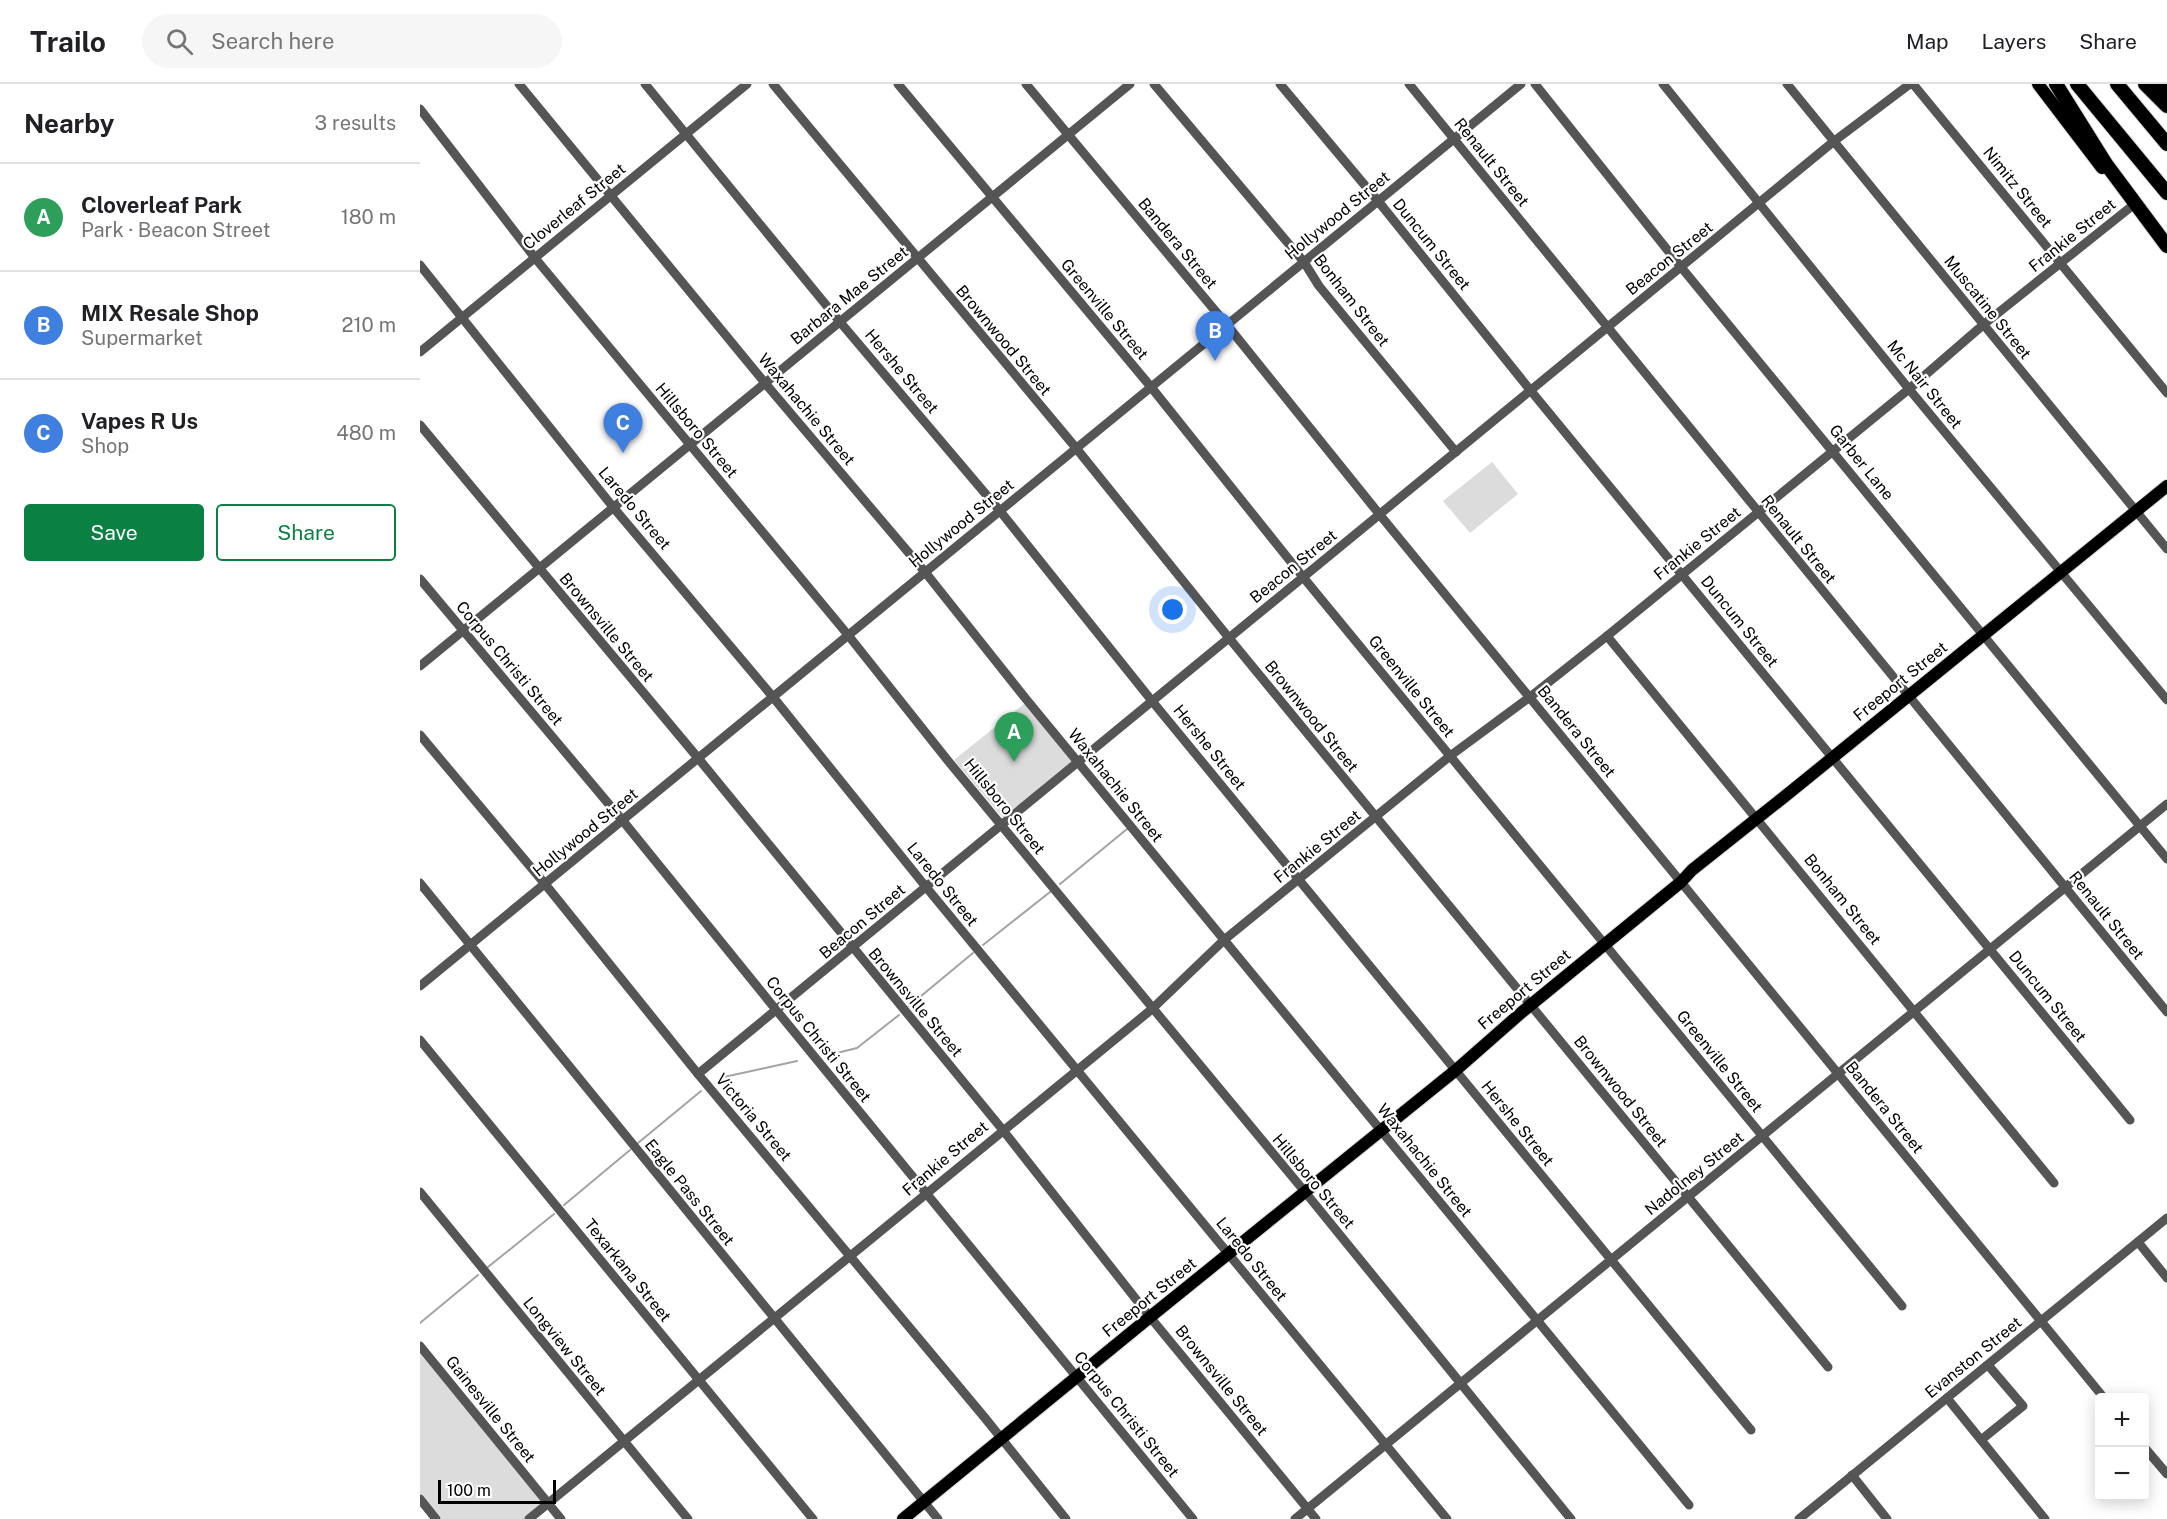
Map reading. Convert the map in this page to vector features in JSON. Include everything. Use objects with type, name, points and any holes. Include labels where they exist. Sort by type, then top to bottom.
[{"type":"highway","points":[[2056,84],[2106,164],[2167,247]]},
{"type":"highway","points":[[2077,84],[2167,193]]},
{"type":"highway","points":[[2117,84],[2167,144]]},
{"type":"highway","points":[[2145,84],[2167,106]]},
{"type":"main road","points":[[2038,84],[2132,206],[2167,247]]},
{"type":"main road","points":[[2161,84],[2167,91]]},
{"type":"main road","name":"Freeport Street","points":[[903,1519],[1456,1070],[1530,1005],[1681,882],[1692,870],[1758,819],[2167,486]]},
{"type":"street","name":"Waxahachie Street","points":[[519,84],[765,383],[925,572],[1078,763],[1689,1505]]},
{"type":"street","name":"Hershe Street","points":[[645,84],[840,322],[1000,511],[1152,701],[1750,1430]]},
{"type":"street","name":"Cloverleaf Street","points":[[420,352],[747,84]]},
{"type":"street","name":"Brownwood Street","points":[[773,84],[1076,448],[1229,638],[1828,1367]]},
{"type":"street","name":"Greenville Street","points":[[898,84],[1151,387],[1303,577],[1902,1306]]},
{"type":"street","name":"Bandera Street","points":[[1026,84],[1227,325],[2100,1393]]},
{"type":"street","name":"Barbara Mae Street","points":[[420,666],[1130,84]]},
{"type":"street","name":"Bonham Street","points":[[1154,84],[1304,262],[1319,286],[1456,452]]},
{"type":"street","name":"Duncum Street","points":[[1280,84],[2130,1120]]},
{"type":"street","name":"Renault Street","points":[[1409,84],[2167,1012]]},
{"type":"street","name":"Hollywood Street","points":[[420,986],[1521,84]]},
{"type":"street","name":"Garber Lane","points":[[1535,84],[1681,267],[2167,859]]},
{"type":"street","name":"Mc Nair Street","points":[[1663,84],[1909,389],[2167,700]]},
{"type":"street","name":"Muscatine Street","points":[[1787,84],[2167,549]]},
{"type":"street","name":"Beacon Street","points":[[698,1074],[1833,142],[1912,84]]},
{"type":"street","name":"Nimitz Street","points":[[1912,84],[2167,393]]},
{"type":"street","name":"Hillsboro Street","points":[[420,109],[535,258],[848,635],[1001,826],[1305,1192],[1571,1519]]},
{"type":"street","name":"Frankie Street","points":[[529,1519],[1152,1009],[1224,940],[1450,756],[1530,698],[1607,636],[1909,389],[1983,325],[2132,206]]},
{"type":"street","name":"Laredo Street","points":[[420,265],[613,507],[773,697],[926,887],[1447,1519]]},
{"type":"street","name":"Brownsville Street","points":[[420,425],[698,758],[1316,1519]]},
{"type":"street","name":"Corpus Christi Street","points":[[420,579],[623,821],[1193,1519]]},
{"type":"street","name":"Bonham Street","points":[[1607,636],[2054,1183]]},
{"type":"street","name":"Victoria Street","points":[[420,735],[545,884],[698,1074],[851,1255],[1066,1519]]},
{"type":"street","name":"Nadolney Street","points":[[1295,1519],[2167,804]]},
{"type":"street","name":"Eagle Pass Street","points":[[420,883],[938,1519]]},
{"type":"street","name":"Texarkana Street","points":[[420,1040],[813,1519]]},
{"type":"street","name":"Longview Street","points":[[420,1192],[688,1519]]},
{"type":"street","name":"Evanston Street","points":[[1799,1519],[2167,1218]]},
{"type":"street","points":[[2138,1242],[2167,1278]]},
{"type":"street","name":"Gainesville Street","points":[[420,1346],[561,1519]]},
{"type":"street","points":[[1981,1440],[2023,1406],[1988,1365]]},
{"type":"street","points":[[1947,1398],[2045,1519]]},
{"type":"street","points":[[2149,1452],[2167,1474]]},
{"type":"street","points":[[1852,1475],[1887,1519]]},
{"type":"street","points":[[420,1499],[436,1519]]},
{"type":"shaded area","points":[[1492,462],[1518,494],[1470,533],[1443,501]]},
{"type":"shaded area","points":[[1025,703],[1072,759],[1073,764],[1007,818],[1002,817],[954,760]]},
{"type":"shaded area","points":[[420,1353],[541,1499],[541,1505],[524,1519],[441,1519],[420,1494]]},
{"type":"waterway","points":[[1060,884],[1127,829]]},
{"type":"waterway","points":[[983,945],[1050,892]]},
{"type":"waterway","points":[[909,1006],[973,953]]},
{"type":"waterway","points":[[833,1054],[857,1048],[899,1015]]},
{"type":"waterway","points":[[724,1077],[797,1061]]},
{"type":"waterway","points":[[638,1143],[701,1091]]},
{"type":"waterway","points":[[564,1205],[630,1150]]},
{"type":"waterway","points":[[488,1267],[554,1214]]},
{"type":"waterway","points":[[420,1323],[478,1275]]},
{"type":"place","name":"MIX Resale Shop","points":[[1215,361]]},
{"type":"place","name":"Vapes R Us","points":[[623,453]]},
{"type":"place","name":"Cloverleaf Park","points":[[1014,762]]}]
